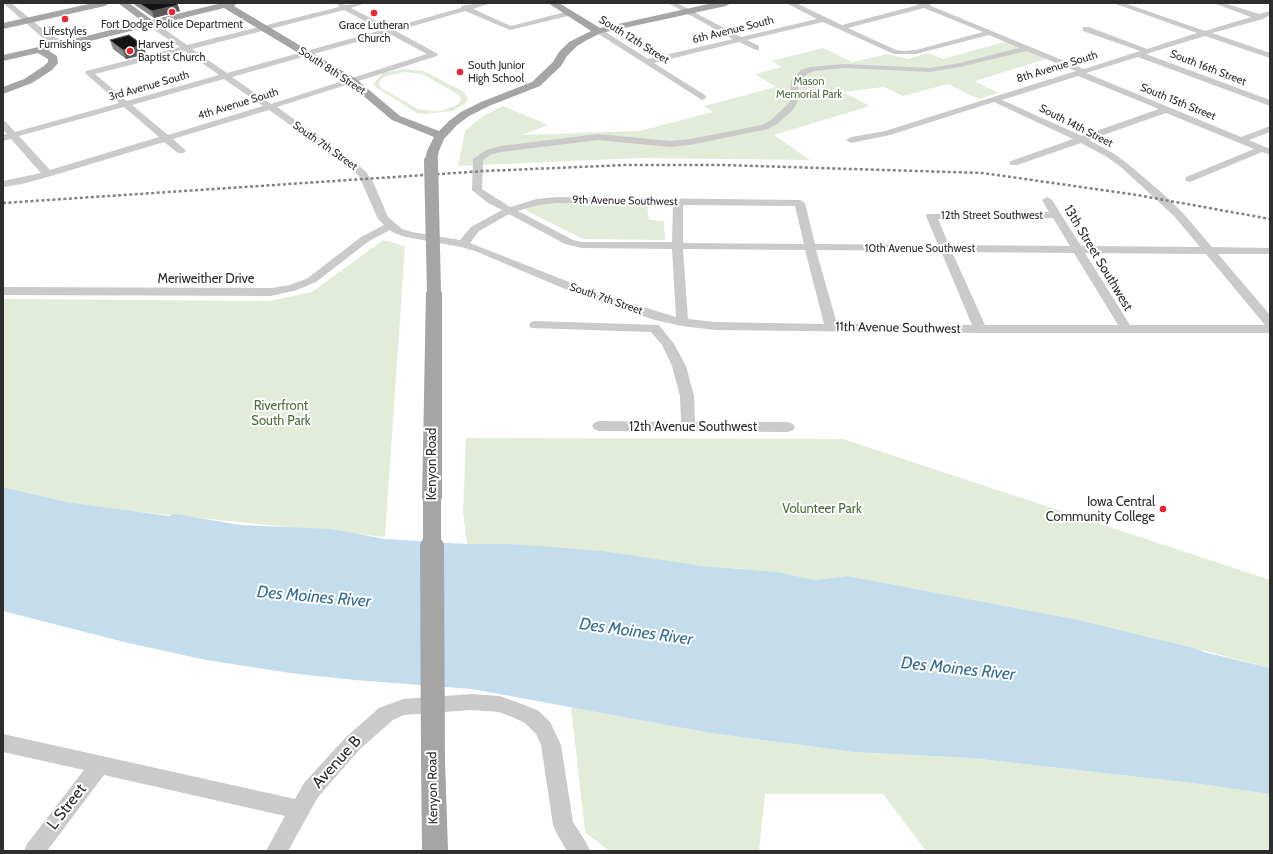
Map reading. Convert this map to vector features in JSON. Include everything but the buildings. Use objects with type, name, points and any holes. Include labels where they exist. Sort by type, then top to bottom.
[{"type":"main road","points":[[3,26],[104,3]]},
{"type":"main road","name":"South 7th Street","points":[[123,3],[150,23]]},
{"type":"main road","name":"South 12th Street","points":[[557,3],[569,13],[598,31]]},
{"type":"main road","name":"Kenyon Road","points":[[435,851],[433,760],[432,498],[434,292],[431,161],[433,151],[441,135],[460,118],[486,104],[536,84],[557,64],[563,54],[573,44],[598,31],[726,3]]},
{"type":"main road","points":[[47,48],[56,55],[105,34],[228,4]]},
{"type":"main road","name":"South 8th Street","points":[[228,4],[264,28],[352,81],[387,111],[405,122],[441,135]]},
{"type":"main road","points":[[3,58],[31,54],[47,48]]},
{"type":"main road","points":[[3,91],[28,81],[48,68],[53,60],[47,48]]},
{"type":"main road","points":[[3,94],[27,86],[46,76],[56,68],[68,49]]},
{"type":"main road","points":[[405,122],[428,123],[460,118]]},
{"type":"street","points":[[7,3],[28,20],[47,48],[68,49]]},
{"type":"street","points":[[337,3],[389,30]]},
{"type":"street","points":[[181,151],[89,73],[361,3]]},
{"type":"street","points":[[452,3],[510,28],[569,13]]},
{"type":"street","name":"3rd Avenue South","points":[[8,136],[487,3]]},
{"type":"street","points":[[672,3],[756,48]]},
{"type":"street","points":[[790,3],[894,52],[916,52],[989,33]]},
{"type":"street","points":[[842,27],[921,5],[937,3]]},
{"type":"street","points":[[1117,3],[1270,56]]},
{"type":"street","points":[[1217,3],[1270,20]]},
{"type":"street","name":"South 15th Street","points":[[921,5],[1027,48],[1165,110],[1266,150]]},
{"type":"street","name":"8th Avenue South","points":[[851,140],[887,133],[1270,13]]},
{"type":"street","name":"6th Avenue South","points":[[647,62],[824,19]]},
{"type":"street","name":"South 7th Street","points":[[150,23],[353,165],[363,174],[368,182],[380,213],[390,226],[410,235],[464,244],[479,249],[657,323]]},
{"type":"street","name":"South 16th Street","points":[[1086,29],[1142,53],[1270,103]]},
{"type":"street","name":"4th Avenue South","points":[[3,184],[48,174],[270,107],[434,54],[389,30]]},
{"type":"street","name":"South 12th Street","points":[[598,31],[702,97]]},
{"type":"street","name":"10th Avenue Southwest","points":[[1027,48],[960,65],[930,70],[844,66],[813,69],[804,72],[797,78],[794,83],[794,101],[783,116],[774,122],[747,132],[670,144],[598,137],[501,149],[489,152],[478,159],[477,190],[481,194],[569,242],[582,245],[1270,251]]},
{"type":"street","name":"South 14th Street","points":[[994,99],[1081,140],[1110,155],[1124,166],[1178,214],[1270,323]]},
{"type":"street","points":[[1014,163],[1165,110]]},
{"type":"street","points":[[3,124],[8,136],[48,174]]},
{"type":"street","points":[[1241,140],[1270,129]]},
{"type":"street","points":[[1190,179],[1266,150]]},
{"type":"street","name":"9th Avenue Southwest","points":[[464,244],[475,229],[510,210],[537,202],[556,200],[800,203],[810,248]]},
{"type":"street","name":"13th Street Southwest","points":[[1047,200],[1126,329]]},
{"type":"street","points":[[678,202],[677,247],[682,322]]},
{"type":"street","name":"12th Street Southwest","points":[[980,329],[931,216],[1056,215]]},
{"type":"street","name":"Meriweither Drive","points":[[3,291],[271,292],[293,288],[312,280],[365,238],[390,226]]},
{"type":"street","points":[[810,248],[831,326]]},
{"type":"street","name":"11th Avenue Southwest","points":[[535,325],[682,322],[715,326],[831,326],[980,329],[1270,329]]},
{"type":"street","points":[[657,323],[679,366],[687,396],[688,427]]},
{"type":"street","name":"12th Avenue Southwest","points":[[599,426],[788,427]]},
{"type":"street","name":"Avenue B","points":[[276,851],[311,790],[329,768],[370,727],[386,714],[403,708],[470,702],[499,704],[517,710],[532,717],[543,728],[551,744],[564,824],[573,842],[580,851]]},
{"type":"street","points":[[3,742],[300,810]]},
{"type":"street","name":"L Street","points":[[34,851],[100,764]]},
{"type":"green space","name":"Mason Memorial Park","points":[[1004,42],[1046,59],[975,81],[998,93],[979,99],[948,84],[903,96],[884,87],[843,92],[870,106],[774,135],[810,160],[641,158],[458,166],[465,131],[483,116],[503,106],[548,125],[521,135],[639,131],[713,112],[704,106],[776,87],[755,74],[782,67],[771,61],[823,48],[852,62],[888,54],[908,59],[929,53],[943,59]]},
{"type":"green space","points":[[403,69],[424,71],[464,92],[468,98],[466,103],[452,111],[426,114],[417,113],[374,86],[374,83],[383,73]],"holes":[[[405,72],[422,74],[459,95],[461,99],[459,104],[444,110],[434,111],[418,109],[381,88],[379,84],[380,80],[386,76]]]},
{"type":"green space","points":[[537,204],[647,205],[649,220],[664,221],[665,240],[583,239],[525,210]]},
{"type":"green space","name":"Riverfront South Park","points":[[383,240],[405,246],[385,537],[131,511],[67,502],[3,487],[3,299],[269,301],[312,292]]},
{"type":"green space","name":"Volunteer Park","points":[[466,438],[843,439],[1270,580],[1270,668],[1079,620],[848,576],[814,580],[779,572],[703,566],[512,544],[467,544],[463,513]]},
{"type":"green space","points":[[571,707],[710,733],[853,752],[971,758],[1200,784],[1270,794],[1270,851],[926,851],[883,794],[765,794],[759,851],[609,851],[585,832]]},
{"type":"water","name":"Des Moines River","points":[[3,487],[67,502],[169,516],[175,514],[241,525],[331,529],[385,539],[467,544],[512,544],[602,551],[703,566],[779,572],[814,580],[848,576],[1079,620],[1270,668],[1270,794],[1200,784],[971,758],[853,752],[710,733],[472,689],[297,674],[206,660],[128,643],[3,611]]},
{"type":"railway","points":[[3,203],[485,171],[626,165],[722,165],[983,173],[1137,195],[1270,219]]},
{"type":"place","name":"Fort Dodge Police Department","points":[[172,12]]},
{"type":"place","name":"Grace Lutheran Church","points":[[374,13]]},
{"type":"place","name":"Lifestyles Furnishings","points":[[65,19]]},
{"type":"place","name":"Harvest Baptist Church","points":[[130,51]]},
{"type":"place","name":"South Junior High School","points":[[460,72]]},
{"type":"place","name":"Iowa Central Community College","points":[[1163,509]]}]
